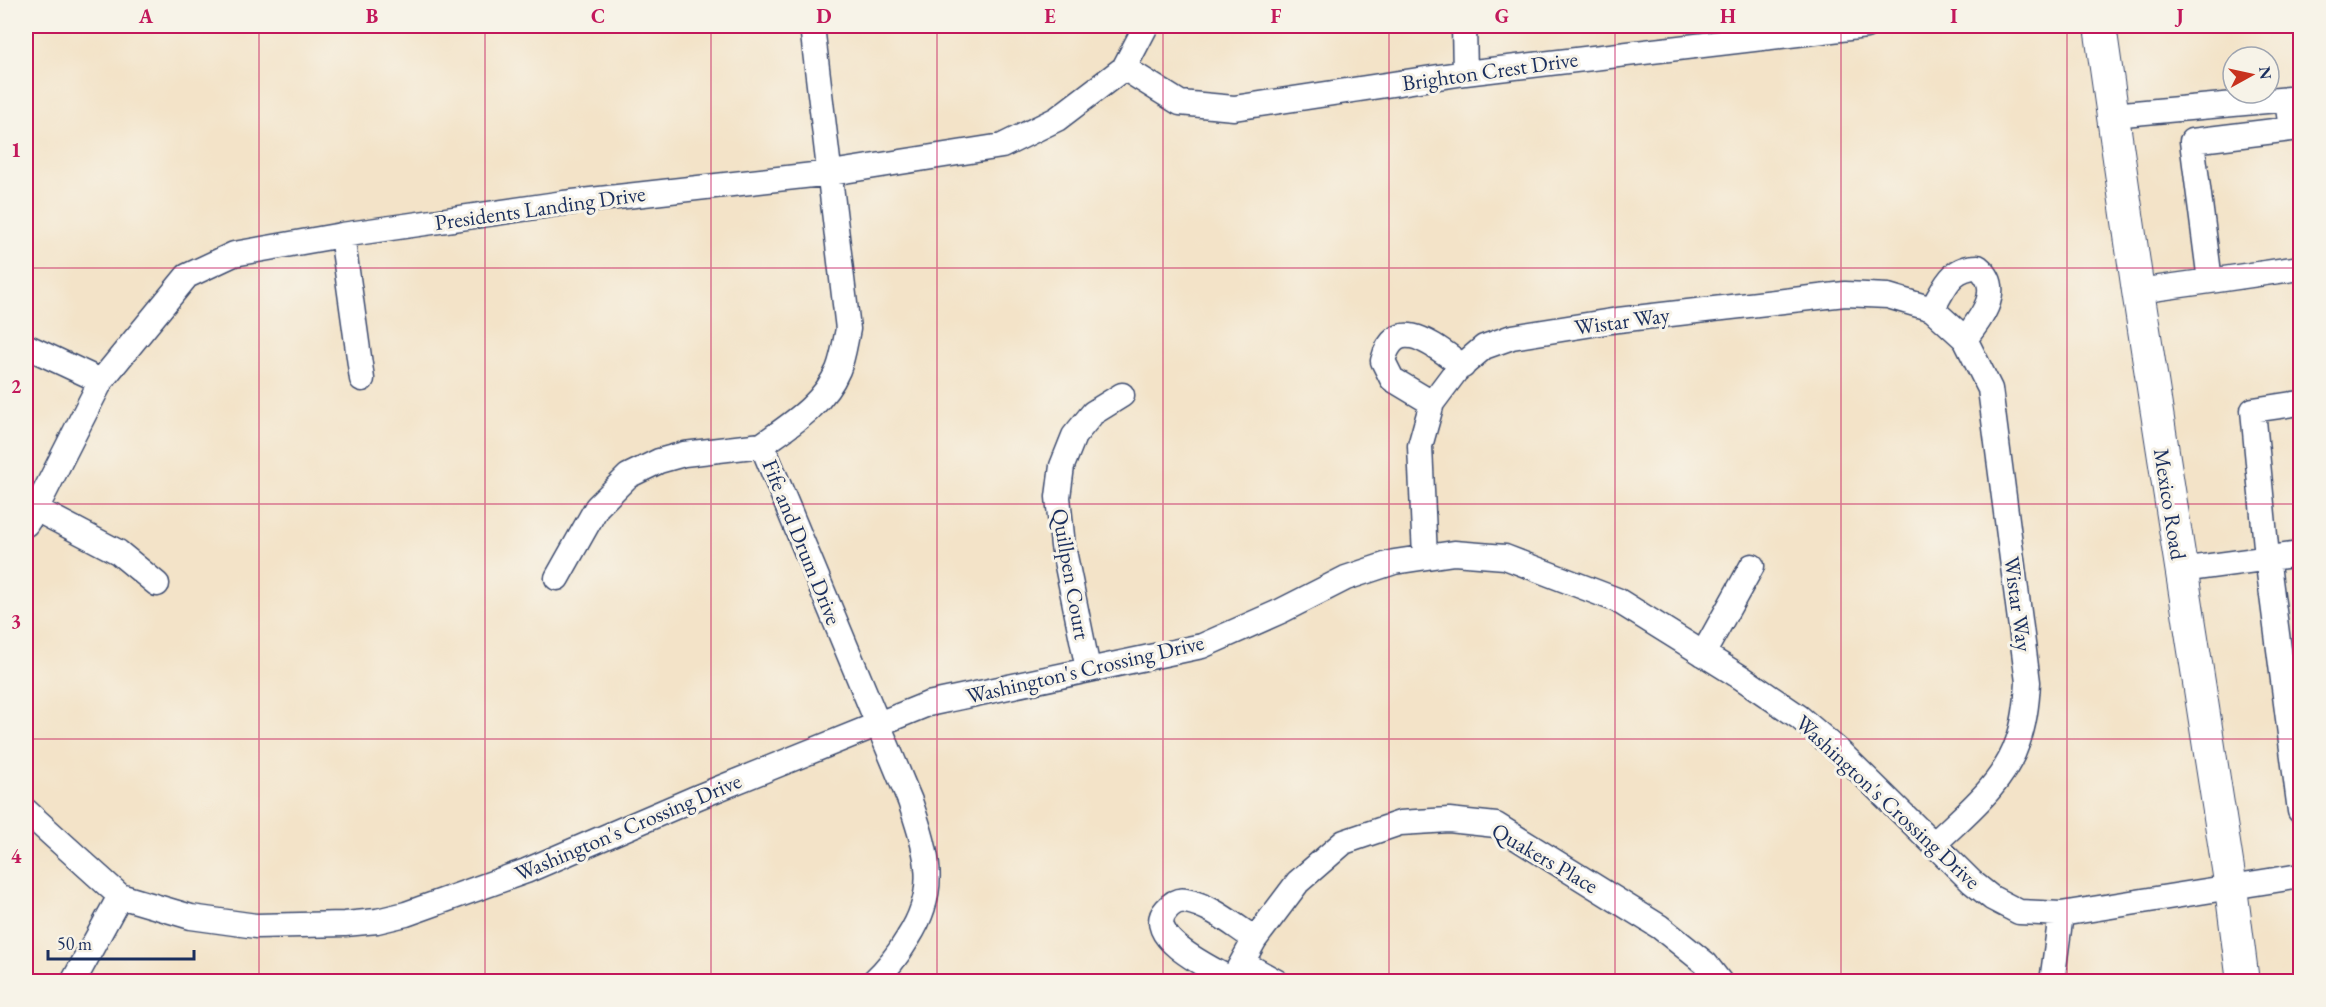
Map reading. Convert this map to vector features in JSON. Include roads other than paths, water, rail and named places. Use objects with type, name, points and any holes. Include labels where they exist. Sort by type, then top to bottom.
[{"type":"main road","name":"Mexico Road","points":[[2100,26],[2138,291],[2231,888],[2243,981]]},
{"type":"street","name":"Fife and Drum Drive","points":[[812,26],[848,329],[839,369],[826,394],[810,410],[762,445],[910,801],[927,857],[926,905],[916,926],[891,965],[873,981]]},
{"type":"street","name":"Presidents Landing Drive","points":[[31,516],[101,381],[187,276],[234,254],[342,235],[564,203],[831,172],[1002,146],[1057,119],[1124,68],[1146,26]]},
{"type":"street","points":[[1464,26],[1465,73]]},
{"type":"street","name":"Brighton Crest Drive","points":[[1124,68],[1180,103],[1234,108],[1465,73],[1866,26]]},
{"type":"street","points":[[2112,115],[2294,99],[2291,129],[2192,141],[2210,281]]},
{"type":"street","points":[[342,235],[362,379]]},
{"type":"street","points":[[1932,309],[1951,278],[1959,270],[1977,267],[1984,273],[1990,284],[1991,298],[1965,339]]},
{"type":"street","points":[[2138,291],[2301,268]]},
{"type":"street","name":"Wistar Way","points":[[1425,558],[1420,446],[1431,403],[1463,366],[1484,348],[1512,337],[1618,320],[1845,294],[1888,296],[1932,309],[1965,339],[1990,389],[2028,682],[2026,712],[2018,742],[2003,772],[1984,796],[1935,843]]},
{"type":"street","points":[[1431,403],[1392,379],[1383,361],[1386,347],[1401,336],[1416,335],[1463,366]]},
{"type":"street","points":[[26,346],[101,381]]},
{"type":"street","name":"Quillpen Court","points":[[1088,669],[1063,546],[1058,498],[1062,466],[1074,436],[1093,413],[1122,395]]},
{"type":"street","points":[[2301,403],[2253,410],[2267,557],[2301,812]]},
{"type":"street","points":[[557,578],[597,507],[628,476],[660,461],[684,454],[762,445]]},
{"type":"street","points":[[31,516],[118,552],[157,584]]},
{"type":"street","name":"Washington's Crossing Drive","points":[[26,811],[120,896],[190,917],[256,926],[376,921],[406,914],[526,871],[698,797],[928,704],[1202,646],[1281,611],[1346,578],[1394,562],[1454,553],[1505,557],[1617,600],[1703,654],[1799,717],[1840,752],[1935,843],[1972,882],[1992,898],[2019,912],[2061,914],[2301,876]]},
{"type":"street","points":[[2181,570],[2301,554]]},
{"type":"street","points":[[1703,654],[1752,566]]},
{"type":"street","name":"Quakers Place","points":[[1235,975],[1255,939],[1298,882],[1344,842],[1400,823],[1449,820],[1496,825],[1660,927],[1706,964],[1720,981]]},
{"type":"street","points":[[73,981],[120,896]]},
{"type":"street","points":[[1255,939],[1206,907],[1183,900],[1174,902],[1162,914],[1161,927],[1170,941],[1198,962],[1235,975],[1277,981]]},
{"type":"street","points":[[2052,981],[2061,914]]}]
